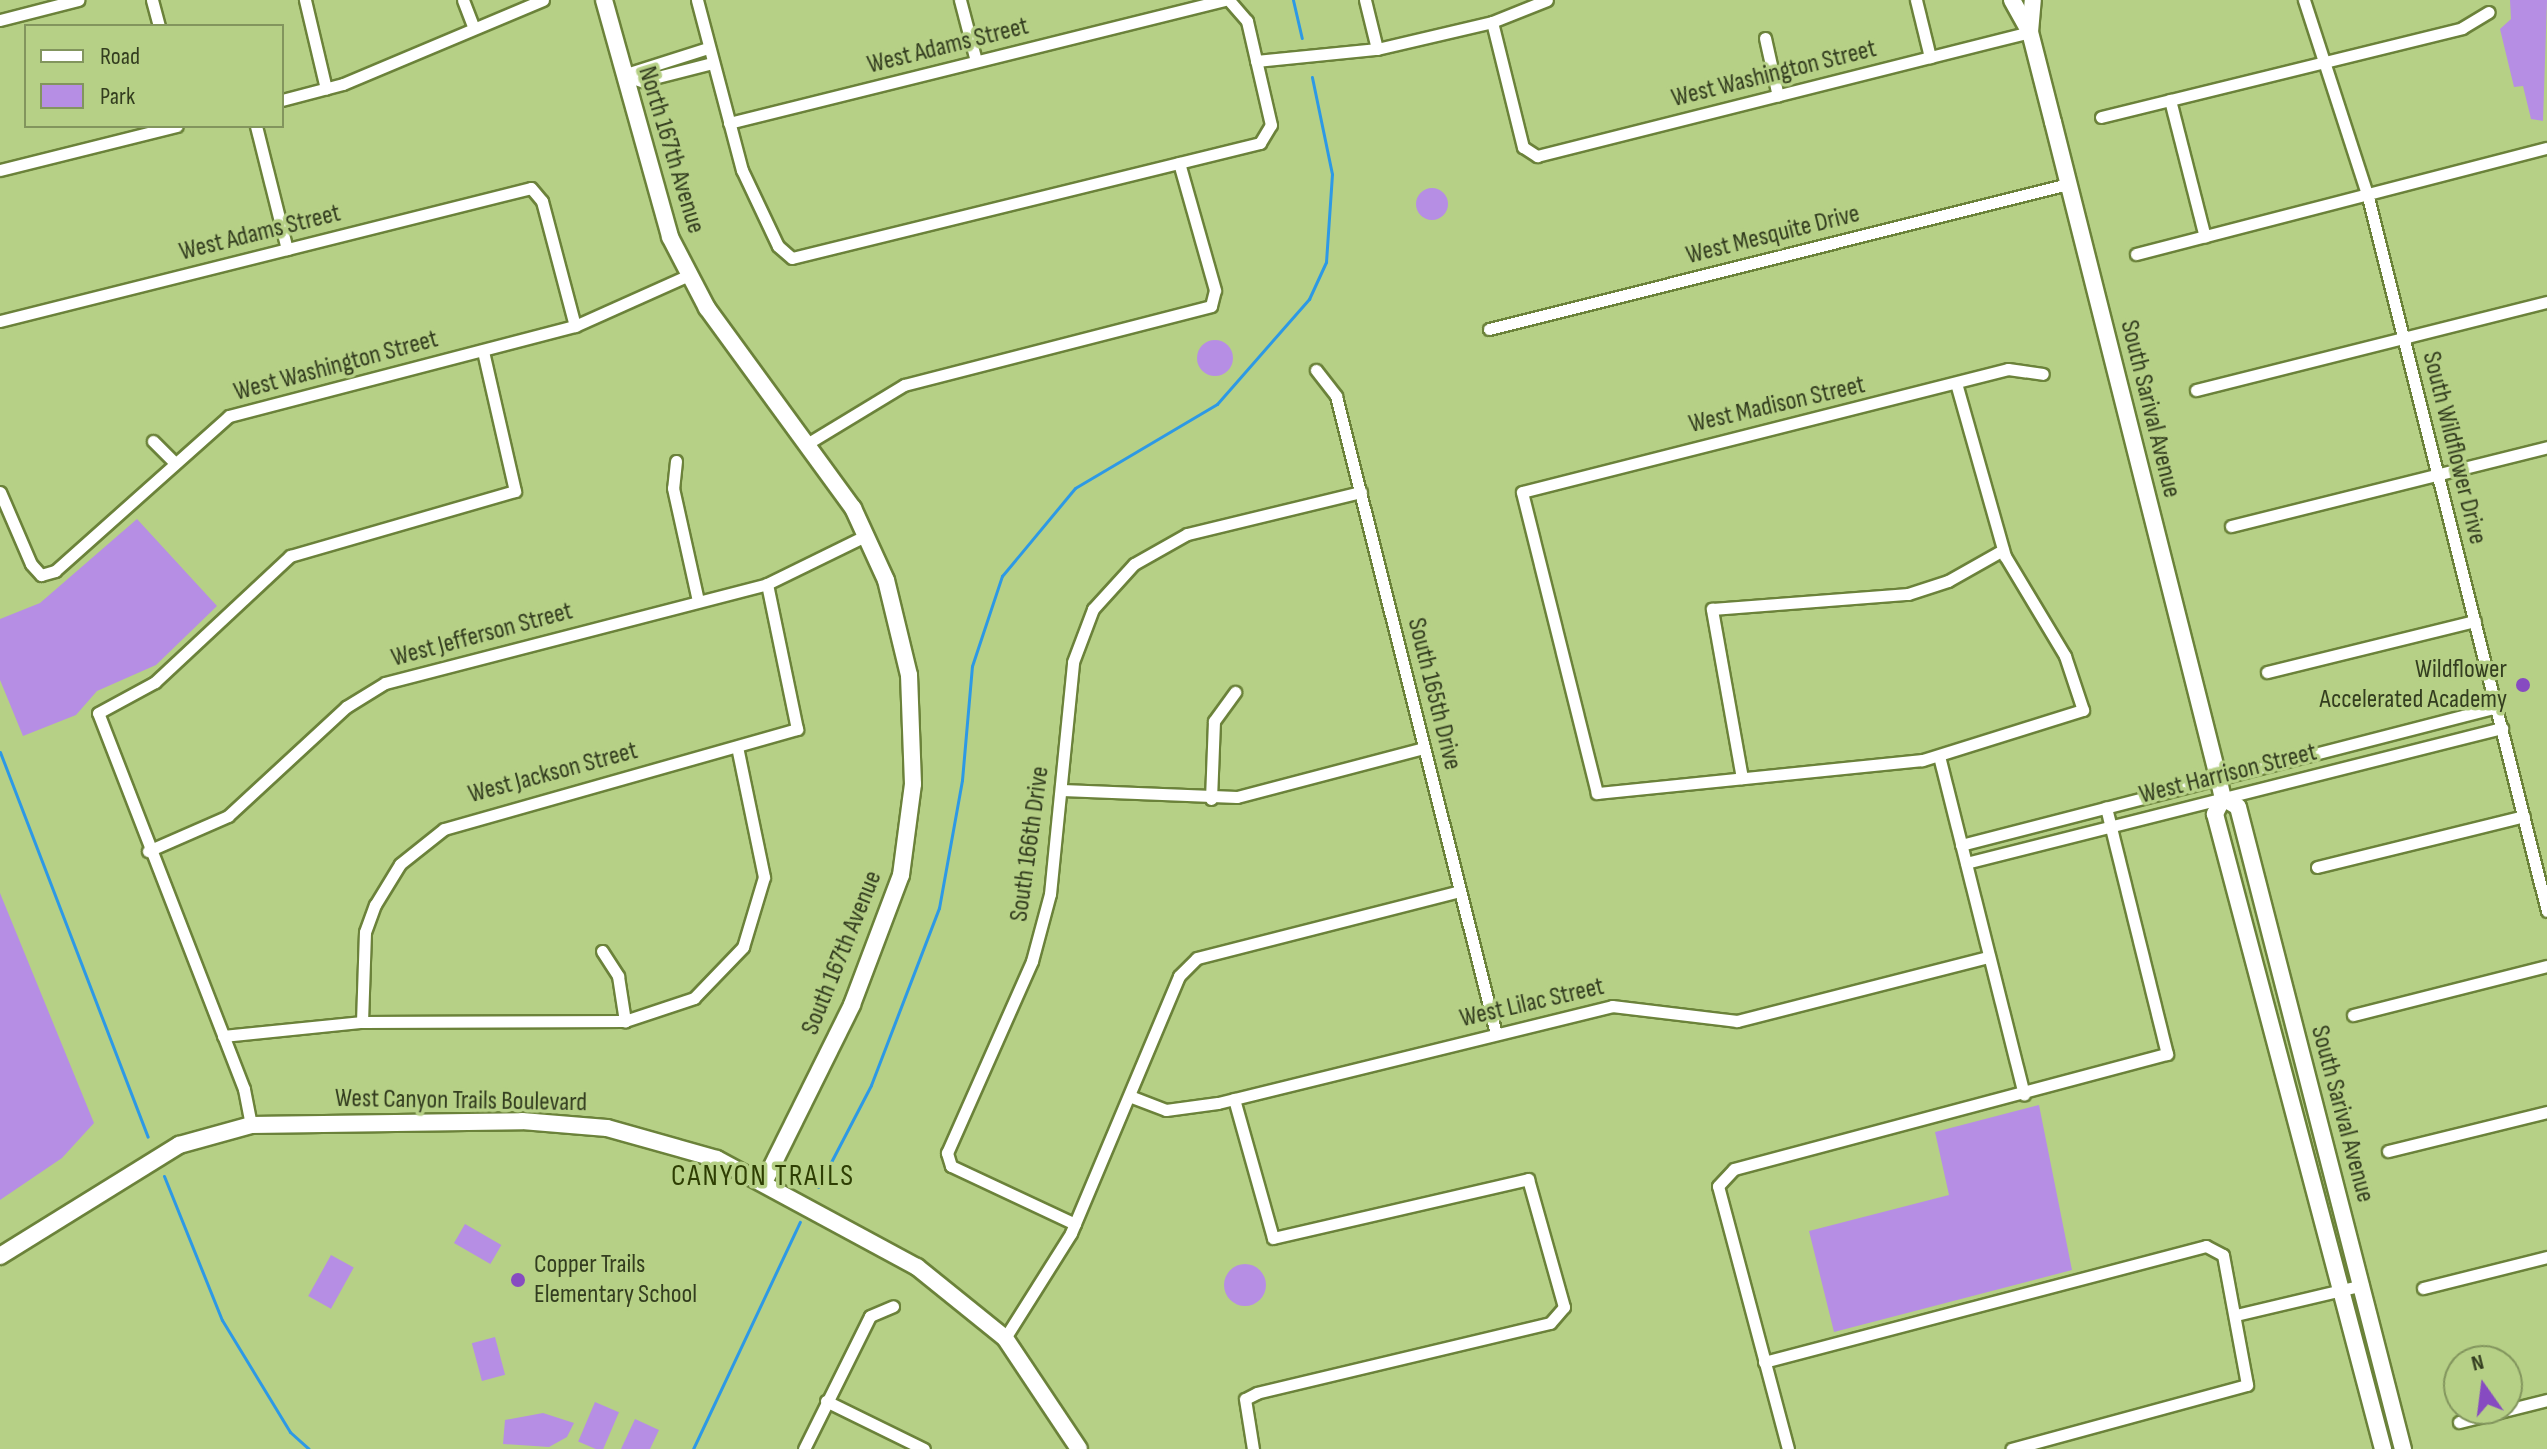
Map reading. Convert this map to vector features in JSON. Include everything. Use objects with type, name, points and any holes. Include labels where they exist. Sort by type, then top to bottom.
[{"type":"street","points":[[0,20],[36,5],[78,0]]},
{"type":"street","points":[[152,0],[158,24]]},
{"type":"street","points":[[305,0],[326,89]]},
{"type":"street","points":[[463,0],[474,28]]},
{"type":"street","points":[[284,100],[326,89],[543,0]]},
{"type":"street","name":"North 167th Avenue","points":[[604,0],[653,188],[687,276],[707,308]]},
{"type":"street","points":[[697,0],[742,170],[778,246],[792,258],[1179,163],[1270,134],[1256,61],[1231,2]]},
{"type":"street","points":[[960,0],[976,61]]},
{"type":"street","points":[[1365,0],[1377,49]]},
{"type":"street","points":[[1256,61],[1377,49],[1492,22],[1547,0]]},
{"type":"street","points":[[1916,0],[1930,57]]},
{"type":"street","name":"South Sarival Avenue","points":[[2012,0],[2030,32],[2223,798],[2215,814],[2383,1449]]},
{"type":"street","name":"South Sarival Avenue","points":[[2030,32],[2033,0]]},
{"type":"street","name":"South Wildflower Drive","points":[[2304,0],[2320,64],[2368,197],[2547,911]]},
{"type":"street","name":"West Adams Street","points":[[729,123],[1231,2]]},
{"type":"street","points":[[2101,117],[2462,28],[2489,12]]},
{"type":"street","name":"West Washington Street","points":[[1492,22],[1528,156],[2030,32]]},
{"type":"street","points":[[1765,38],[1778,96]]},
{"type":"street","points":[[623,75],[708,48]]},
{"type":"street","points":[[623,75],[642,81],[712,63]]},
{"type":"street","points":[[2170,100],[2205,237]]},
{"type":"street","points":[[0,170],[169,128]]},
{"type":"street","points":[[257,128],[287,249]]},
{"type":"street","points":[[2136,254],[2368,197],[2547,148]]},
{"type":"street","points":[[810,442],[904,385],[1211,306],[1215,290],[1179,163]]},
{"type":"street","name":"West Mesquite Drive","points":[[1489,329],[2068,184]]},
{"type":"street","name":"West Adams Street","points":[[0,321],[531,188],[542,201],[575,326]]},
{"type":"street","name":"West Washington Street","points":[[0,492],[41,575],[91,545],[206,431],[245,410],[575,326],[687,276]]},
{"type":"street","points":[[2196,390],[2547,302]]},
{"type":"street","name":"South 167th Avenue","points":[[707,308],[810,442],[867,535],[898,621],[912,701],[913,784],[901,875],[852,1005],[765,1180]]},
{"type":"street","points":[[251,1125],[223,1036],[148,851],[98,713],[155,682],[290,556],[515,491],[483,351]]},
{"type":"street","name":"West Madison Street","points":[[1742,778],[1597,793],[1522,492],[2008,369],[2043,374]]},
{"type":"street","name":"South 165th Drive","points":[[1316,370],[1336,396],[1496,1034]]},
{"type":"street","points":[[1956,383],[2003,550],[2065,656],[2083,710],[1939,756],[1742,778],[1712,609],[1908,594],[1948,581],[2003,550]]},
{"type":"street","points":[[153,441],[174,462]]},
{"type":"street","points":[[2231,526],[2547,447]]},
{"type":"street","points":[[676,461],[673,488],[698,601]]},
{"type":"street","name":"South 166th Drive","points":[[1075,1224],[951,1166],[947,1153],[1032,961],[1050,894],[1073,662],[1093,609],[1134,564],[1187,534],[1361,492]]},
{"type":"street","name":"West Jefferson Street","points":[[148,851],[228,816],[346,707],[385,683],[767,584],[867,535]]},
{"type":"street","name":"West Jackson Street","points":[[362,1022],[365,932],[375,905],[400,864],[444,829],[797,729],[767,584]]},
{"type":"street","points":[[2267,672],[2475,621]]},
{"type":"street","points":[[1211,799],[1214,721],[1235,692]]},
{"type":"street","name":"West Harrison Street","points":[[1961,845],[2497,707]]},
{"type":"street","name":"West Harrison Street","points":[[1966,863],[2502,728]]},
{"type":"street","points":[[223,1036],[362,1022],[625,1021],[665,1012],[705,990],[743,947],[764,877],[737,747]]},
{"type":"street","points":[[1062,790],[1211,799],[1424,748]]},
{"type":"street","points":[[1939,756],[2024,1095]]},
{"type":"street","name":"South Sarival Avenue","points":[[2223,798],[2238,807],[2403,1449]]},
{"type":"street","points":[[1788,1449],[1718,1186],[1724,1175],[2167,1054],[2106,807]]},
{"type":"street","points":[[2317,867],[2524,816]]},
{"type":"street","points":[[1005,1338],[1038,1295],[1075,1224],[1132,1097],[1179,976],[1197,958],[1460,891]]},
{"type":"street","points":[[602,951],[618,976],[625,1021]]},
{"type":"street","name":"West Lilac Street","points":[[1132,1097],[1166,1110],[1234,1099],[1496,1034],[1637,1004],[1715,1024],[1737,1021],[1988,957]]},
{"type":"street","points":[[2353,1015],[2547,966]]},
{"type":"street","points":[[1234,1099],[1273,1238],[1528,1179],[1564,1307],[1560,1316],[1245,1399],[1253,1449]]},
{"type":"street","points":[[2388,1151],[2547,1112]]},
{"type":"street","name":"West Canyon Trails Boulevard","points":[[0,1256],[157,1158],[251,1125],[565,1123],[683,1146],[765,1180],[917,1267],[1005,1338],[1079,1449]]},
{"type":"street","points":[[1764,1362],[2206,1246],[2217,1250],[2236,1315],[2247,1385],[2012,1449]]},
{"type":"street","points":[[2423,1288],[2547,1257]]},
{"type":"street","points":[[2236,1315],[2363,1285]]},
{"type":"street","points":[[804,1449],[870,1316],[893,1306]]},
{"type":"street","points":[[2523,1406],[2547,1400]]},
{"type":"street","points":[[826,1401],[924,1449]]},
{"type":"green space","points":[[2510,0],[2547,0],[2543,121],[2531,119],[2523,86],[2514,87],[2500,29],[2511,19]]},
{"type":"green space","points":[[1432,188],[1444,192],[1448,204],[1444,216],[1432,220],[1420,216],[1416,204],[1420,192]]},
{"type":"green space","points":[[1215,340],[1228,345],[1233,358],[1228,371],[1215,376],[1202,371],[1197,358],[1202,345]]},
{"type":"green space","points":[[137,519],[217,606],[156,665],[97,691],[76,715],[23,736],[0,680],[0,619],[40,603]]},
{"type":"green space","points":[[0,893],[94,1123],[62,1158],[0,1200]]},
{"type":"green space","points":[[2039,1105],[2072,1270],[1834,1332],[1809,1231],[1949,1195],[1935,1132]]},
{"type":"green space","points":[[465,1224],[501,1245],[490,1264],[454,1243]]},
{"type":"green space","points":[[331,1255],[354,1268],[331,1309],[308,1296]]},
{"type":"green space","points":[[1245,1264],[1260,1270],[1266,1285],[1260,1300],[1245,1306],[1230,1300],[1224,1285],[1230,1270]]},
{"type":"green space","points":[[495,1337],[505,1375],[482,1381],[472,1343]]},
{"type":"green space","points":[[595,1402],[619,1412],[603,1449],[578,1442]]},
{"type":"green space","points":[[543,1413],[574,1423],[567,1437],[549,1447],[503,1444],[505,1420]]},
{"type":"green space","points":[[635,1419],[659,1430],[650,1449],[621,1449]]},
{"type":"waterway","points":[[1293,0],[1302,38]]},
{"type":"waterway","points":[[818,1187],[871,1085],[939,908],[962,780],[972,666],[1002,576],[1075,488],[1217,404],[1309,299],[1326,262],[1332,174],[1312,77]]},
{"type":"waterway","points":[[0,752],[148,1137]]},
{"type":"waterway","points":[[164,1176],[222,1320],[290,1432],[309,1449]]},
{"type":"waterway","points":[[693,1449],[800,1222]]},
{"type":"place","name":"Wildflower Accelerated Academy","points":[[2523,685]]},
{"type":"place","name":"Copper Trails Elementary School","points":[[518,1280]]},
{"type":"district","name":"CANYON TRAILS","points":[[763,1176]]}]
